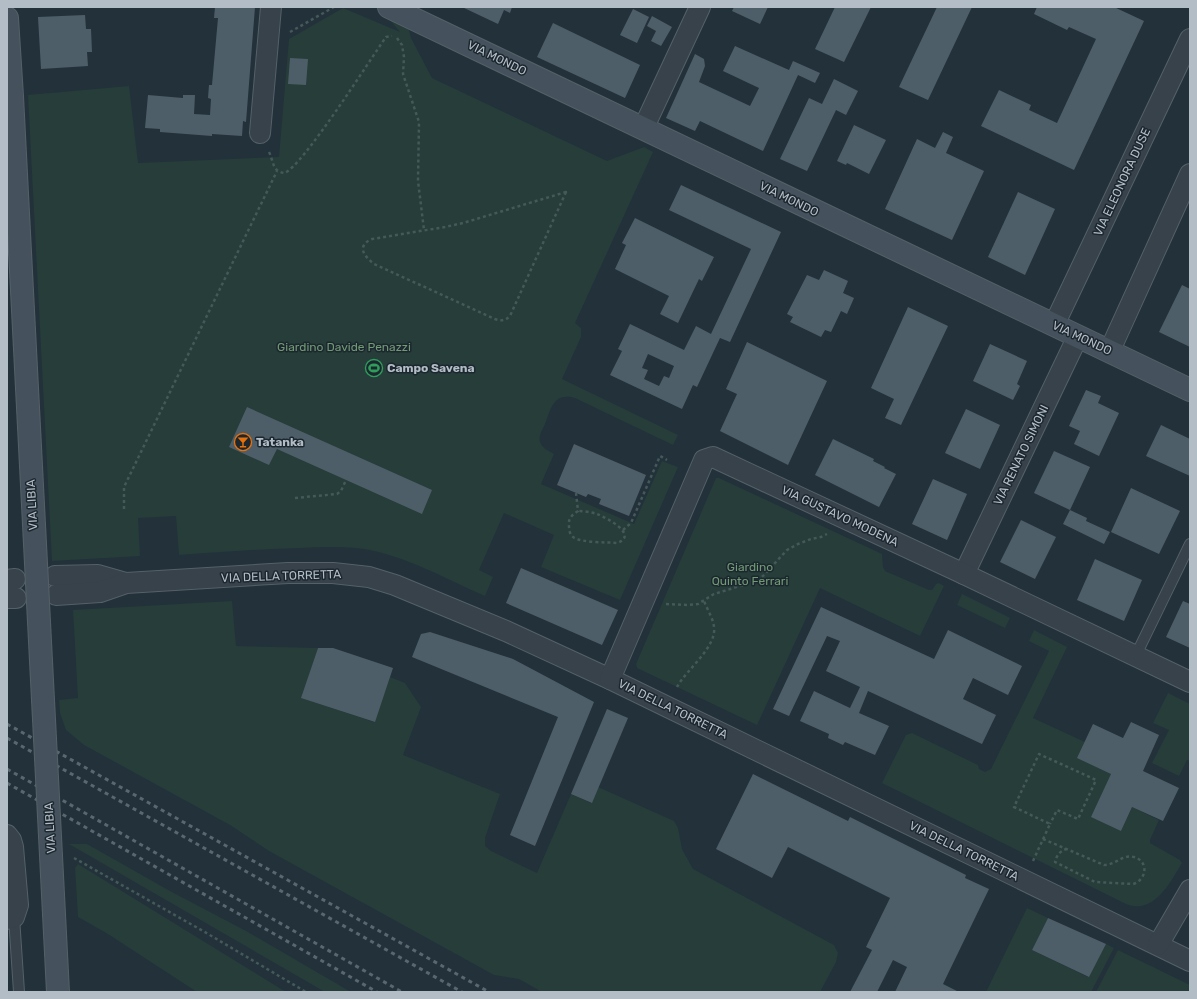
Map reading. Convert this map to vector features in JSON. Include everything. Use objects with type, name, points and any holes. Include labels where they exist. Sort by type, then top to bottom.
[{"type":"street","points":[[260,133],[271,7]]},
{"type":"street","name":"VIA MONDO","points":[[389,7],[1054,325],[1110,350],[1190,390]]},
{"type":"street","points":[[643,129],[700,7]]},
{"type":"street","name":"VIA LIBIA","points":[[7,18],[58,992]]},
{"type":"street","name":"VIA ELEONORA DUSE","points":[[1054,325],[1190,39]]},
{"type":"street","points":[[1110,350],[1190,174]]},
{"type":"street","name":"VIA RENATO SIMONI","points":[[964,574],[1078,336]]},
{"type":"street","name":"VIA GUSTAVO MODENA","points":[[610,679],[704,460],[713,457],[964,574],[1190,682]]},
{"type":"street","name":"VIA DELLA TORRETTA","points":[[56,586],[98,574],[126,583],[310,573],[334,573],[369,577],[395,585],[534,643],[1190,961]]},
{"type":"street","points":[[7,835],[11,840],[13,847],[18,905],[11,918]]},
{"type":"street","points":[[1158,945],[1190,890]]},
{"type":"lane","points":[[1136,656],[1190,544]]},
{"type":"lane","points":[[11,918],[18,992]]},
{"type":"path","points":[[272,158],[272,165],[278,171],[284,173],[293,169],[311,147],[386,37],[391,35],[395,36],[400,40],[402,45],[404,57],[403,74],[419,122],[418,182],[424,230]]},
{"type":"path","points":[[124,509],[124,486],[278,171]]},
{"type":"path","points":[[566,192],[510,316],[506,320],[502,321],[495,319],[381,267],[370,261],[364,254],[364,244],[372,239],[424,230],[463,223],[566,192]]},
{"type":"path","points":[[623,530],[631,522],[660,456],[667,460]]},
{"type":"path","points":[[295,498],[337,494],[342,489],[346,480]]},
{"type":"path","points":[[576,493],[578,511]]},
{"type":"path","points":[[578,511],[596,514],[620,527],[623,530],[624,538],[622,542],[617,543],[578,540],[572,537],[569,523],[571,517],[578,511]]},
{"type":"path","points":[[662,603],[687,605],[698,604],[714,594],[753,582],[763,576],[788,550],[811,538],[826,535],[830,531]]},
{"type":"path","points":[[674,691],[687,672],[702,657],[713,636],[714,627],[704,601]]},
{"type":"path","points":[[1032,864],[1057,810],[1078,819],[1096,780],[1039,754],[1014,807],[1050,824]]},
{"type":"path","points":[[1043,839],[1104,865],[1114,864],[1125,856],[1134,857],[1140,860],[1144,866],[1142,879],[1138,883],[1133,884],[1095,882],[1054,862],[1056,856],[1061,851],[1066,850]]},
{"type":"path","points":[[70,856],[189,923],[306,992]]},
{"type":"green space","name":"Giardino Davide Penazzi","points":[[379,7],[405,15],[411,38],[432,78],[607,161],[644,147],[653,152],[575,323],[581,328],[581,337],[562,379],[678,435],[673,445],[575,398],[562,397],[554,403],[549,412],[540,437],[542,446],[554,454],[541,484],[634,524],[662,461],[678,467],[620,600],[541,567],[554,535],[504,513],[479,570],[493,577],[485,596],[410,562],[380,552],[364,549],[316,547],[179,555],[176,516],[138,518],[140,556],[52,561],[28,95],[129,86],[138,163],[279,157],[289,39],[343,8],[400,32]]},
{"type":"green space","name":"Giardino Quinto Ferrari","points":[[716,478],[719,478],[882,554],[883,567],[885,571],[929,590],[932,590],[936,584],[939,583],[944,586],[920,636],[820,588],[757,725],[637,668],[636,664]]},
{"type":"green space","points":[[962,594],[1010,618],[1005,628],[957,605]]},
{"type":"green space","points":[[232,601],[236,646],[318,648],[302,698],[374,722],[390,677],[405,683],[421,707],[403,755],[500,794],[485,838],[485,846],[491,851],[537,873],[571,794],[591,803],[598,787],[674,821],[678,828],[682,849],[693,869],[834,945],[838,953],[836,962],[820,992],[542,992],[519,979],[494,975],[269,851],[230,825],[84,745],[66,730],[60,713],[59,700],[78,698],[73,610]]},
{"type":"green space","points":[[1034,630],[1067,647],[1033,718],[1085,742],[1111,774],[1121,831],[1132,807],[1159,820],[1150,843],[1180,860],[1182,863],[1160,895],[1145,905],[1136,906],[1126,904],[882,783],[906,735],[912,733],[978,765],[979,769],[985,772],[991,769],[1049,651],[1029,641]]},
{"type":"green space","points":[[1168,693],[1190,704],[1190,761],[1187,760],[1179,776],[1152,763],[1169,730],[1153,723]]},
{"type":"green space","points":[[69,844],[87,844],[170,891],[248,932],[351,992],[325,992]]},
{"type":"green space","points":[[78,864],[286,992],[197,992],[108,934],[78,917],[75,868]]},
{"type":"green space","points":[[1027,908],[1048,918],[1032,950],[1088,977],[1106,944],[1114,948],[1091,992],[986,992]]},
{"type":"green space","points":[[1118,950],[1190,985],[1190,992],[1096,992]]},
{"type":"building","points":[[215,7],[255,7],[246,122],[243,121],[242,136],[212,134],[212,136],[160,132],[160,129],[145,128],[148,95],[183,98],[183,95],[195,95],[194,114],[210,115],[211,99],[208,98],[209,85],[212,85],[218,18],[214,18]]},
{"type":"building","points":[[462,7],[512,7],[510,13],[504,10],[498,24]]},
{"type":"building","points":[[734,7],[768,7],[760,24],[732,11]]},
{"type":"building","points":[[835,7],[871,7],[844,62],[815,49]]},
{"type":"building","points":[[937,7],[972,7],[928,100],[899,87]]},
{"type":"building","points":[[1037,7],[1114,7],[1144,21],[1074,170],[981,126],[999,90],[1031,105],[1029,110],[1057,123],[1096,39],[1069,27],[1067,30],[1034,14]]},
{"type":"building","points":[[633,9],[649,17],[637,43],[620,35]]},
{"type":"building","points":[[85,15],[86,29],[91,29],[92,52],[87,52],[88,66],[41,69],[38,17]]},
{"type":"building","points":[[652,16],[672,27],[661,46],[651,41],[656,31],[647,26]]},
{"type":"building","points":[[553,23],[640,65],[625,98],[537,57]]},
{"type":"building","points":[[735,46],[789,70],[793,61],[820,73],[815,83],[798,75],[763,151],[700,121],[695,131],[666,118],[695,54],[704,59],[705,66],[699,82],[750,106],[759,88],[723,71]]},
{"type":"building","points":[[290,58],[308,59],[306,85],[288,84]]},
{"type":"building","points":[[834,79],[858,91],[846,115],[836,110],[807,171],[780,159],[809,98],[822,104]]},
{"type":"building","points":[[854,125],[886,140],[869,174],[847,163],[846,165],[837,161]]},
{"type":"building","points":[[943,132],[953,137],[946,153],[984,171],[952,240],[885,209],[917,139],[935,148]]},
{"type":"building","points":[[681,185],[781,232],[730,342],[720,338],[697,387],[693,385],[682,409],[610,375],[622,351],[618,349],[630,324],[684,350],[696,326],[711,334],[751,249],[669,210]],"holes":[[[648,354],[674,366],[669,378],[664,376],[659,386],[644,379],[648,370],[642,368]]]},
{"type":"building","points":[[1018,192],[1055,209],[1025,275],[988,257]]},
{"type":"building","points":[[635,218],[714,257],[702,281],[699,279],[678,323],[660,314],[669,296],[615,269],[626,245],[622,243]]},
{"type":"building","points":[[824,270],[848,281],[843,293],[854,298],[847,314],[841,311],[831,332],[825,330],[821,337],[790,322],[793,317],[787,314],[807,275],[819,280]]},
{"type":"building","points":[[1182,285],[1190,289],[1190,347],[1159,332]]},
{"type":"building","points":[[908,307],[948,326],[901,425],[885,418],[894,399],[871,388]]},
{"type":"building","points":[[747,342],[827,381],[788,465],[720,431],[737,394],[726,389]]},
{"type":"building","points":[[990,344],[1027,361],[1017,384],[1020,386],[1013,400],[973,381]]},
{"type":"building","points":[[1086,390],[1101,396],[1098,403],[1119,413],[1099,456],[1074,444],[1080,431],[1069,426]]},
{"type":"building","points":[[247,407],[432,490],[422,514],[277,449],[269,465],[229,447]]},
{"type":"building","points":[[966,409],[1000,425],[980,469],[945,453]]},
{"type":"building","points":[[1161,425],[1190,439],[1190,476],[1146,456]]},
{"type":"building","points":[[833,439],[874,459],[873,461],[896,474],[879,507],[815,475]]},
{"type":"building","points":[[574,444],[646,475],[629,516],[599,504],[601,499],[588,494],[586,497],[557,485]]},
{"type":"building","points":[[1054,451],[1090,467],[1070,510],[1034,493]]},
{"type":"building","points":[[933,479],[967,494],[947,540],[912,524]]},
{"type":"building","points":[[1131,488],[1180,511],[1159,554],[1111,532]]},
{"type":"building","points":[[1070,510],[1087,518],[1086,521],[1110,532],[1104,544],[1063,524]]},
{"type":"building","points":[[1021,520],[1056,537],[1035,579],[1000,562]]},
{"type":"building","points":[[1095,559],[1142,580],[1124,621],[1077,600]]},
{"type":"building","points":[[521,568],[618,610],[602,645],[506,603]]},
{"type":"building","points":[[1183,601],[1190,604],[1190,648],[1166,637]]},
{"type":"building","points":[[821,607],[934,659],[948,630],[1022,666],[1008,695],[973,678],[963,699],[996,715],[982,744],[868,691],[859,713],[889,726],[875,755],[845,742],[843,745],[828,738],[829,734],[800,721],[814,691],[850,708],[860,687],[826,671],[840,641],[827,636],[789,716],[773,709]]},
{"type":"building","points":[[430,632],[513,659],[594,702],[535,846],[510,835],[558,717],[412,657],[421,634]]},
{"type":"building","points":[[318,648],[333,648],[393,668],[375,722],[301,698]]},
{"type":"building","points":[[607,709],[628,718],[592,803],[571,794]]},
{"type":"building","points":[[1131,722],[1159,735],[1143,771],[1179,788],[1163,821],[1132,807],[1121,831],[1091,817],[1111,774],[1077,758],[1093,724],[1123,738]]},
{"type":"building","points":[[753,774],[848,821],[850,817],[966,875],[965,878],[989,889],[943,984],[959,992],[895,992],[907,967],[893,960],[877,992],[850,992],[872,950],[866,947],[890,898],[788,847],[772,878],[716,849]]},
{"type":"building","points":[[1048,918],[1106,944],[1089,977],[1032,950]]},
{"type":"railway","points":[[7,724],[489,992]]},
{"type":"railway","points":[[7,738],[462,992]]},
{"type":"railway","points":[[7,769],[402,992]]},
{"type":"railway","points":[[7,783],[377,992]]},
{"type":"place","name":"Campo Savena","points":[[374,368]]},
{"type":"place","name":"Tatanka","points":[[243,442]]}]
